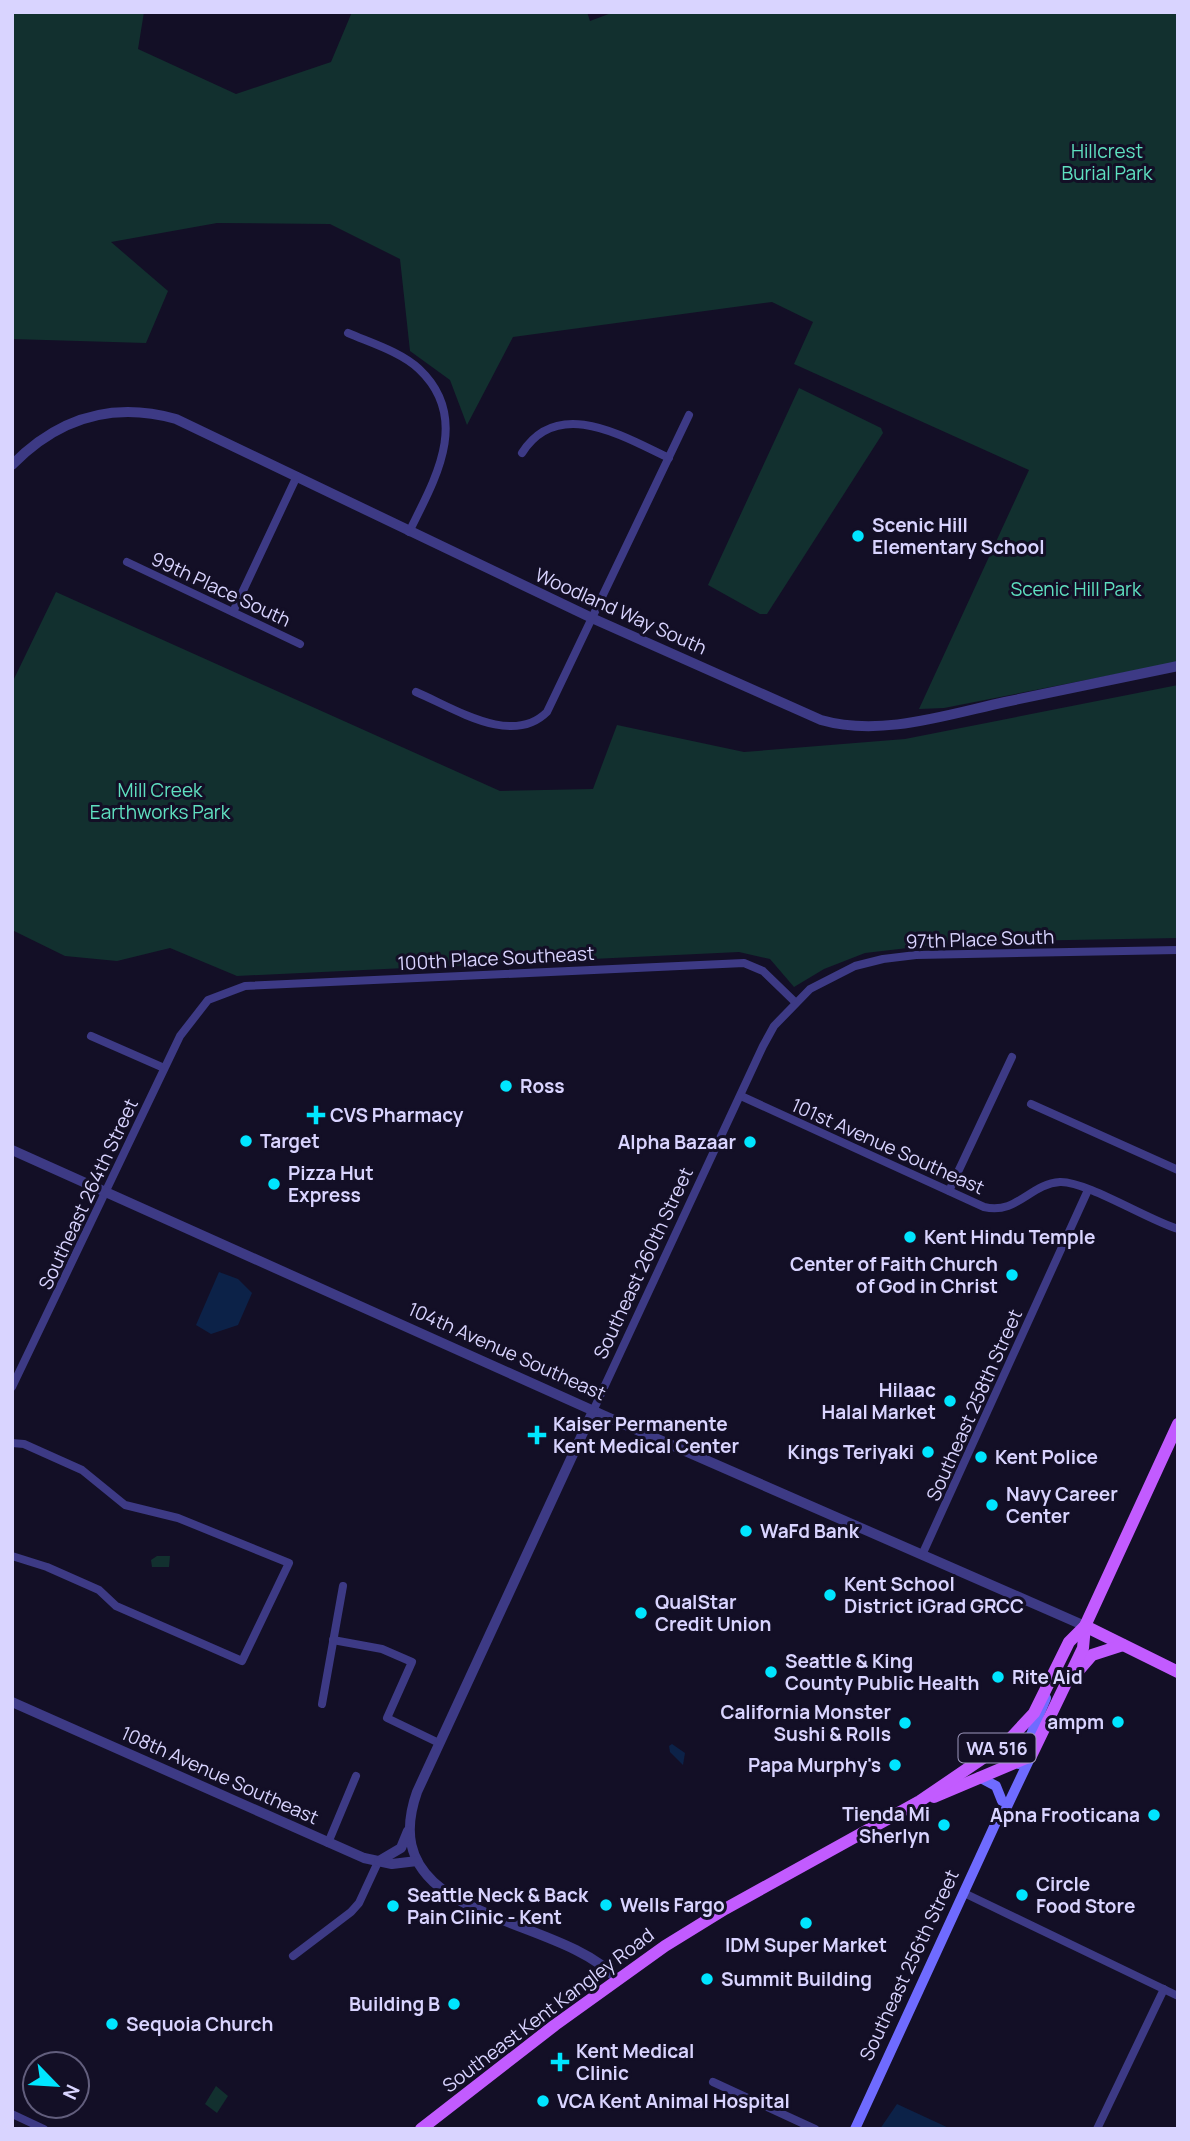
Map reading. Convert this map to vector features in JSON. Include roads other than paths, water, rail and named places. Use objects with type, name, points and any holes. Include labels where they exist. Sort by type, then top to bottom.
[{"type":"main road","name":"Southeast 256th Street","points":[[855,2129],[998,1818],[1002,1801],[1067,1684],[1083,1648],[1085,1626],[1178,1424]]},
{"type":"main road","name":"Southeast 256th Street","points":[[998,1818],[1004,1812],[1026,1758],[1053,1676],[1069,1642],[1085,1626]]},
{"type":"main road","name":"104th Avenue Southeast","points":[[1085,1626],[1178,1672]]},
{"type":"main road","points":[[1067,1684],[1090,1657],[1123,1645]]},
{"type":"main road","name":"Southeast Kent Kangley Road","points":[[421,2129],[617,1979],[725,1909],[920,1801],[979,1760],[1022,1729],[1053,1676]]},
{"type":"main road","name":"Southeast Kent Kangley Road","points":[[920,1801],[1026,1758]]},
{"type":"main road","points":[[945,1792],[947,1787],[978,1766],[979,1760]]},
{"type":"main road","points":[[979,1777],[996,1786],[1002,1801]]},
{"type":"street","points":[[348,333],[419,369],[440,402],[446,422],[443,462],[409,532]]},
{"type":"street","name":"Woodland Way South","points":[[12,465],[32,445],[71,421],[107,412],[156,413],[188,424],[594,619],[821,720],[842,726],[869,727],[940,716],[1178,666]]},
{"type":"street","points":[[416,692],[511,728],[529,726],[542,718],[556,699],[689,415]]},
{"type":"street","points":[[522,453],[528,443],[547,429],[580,424],[614,433],[669,458]]},
{"type":"street","points":[[233,612],[297,476]]},
{"type":"street","name":"99th Place South","points":[[127,562],[300,644]]},
{"type":"street","name":"97th Place South","points":[[795,1002],[831,976],[883,959],[916,955],[1178,950]]},
{"type":"street","name":"100th Place Southeast","points":[[194,1016],[208,1000],[245,986],[744,963],[764,971],[795,1002]]},
{"type":"street","name":"Southeast 260th Street","points":[[416,1857],[410,1827],[412,1805],[439,1743],[774,1026],[795,1002]]},
{"type":"street","name":"Southeast 264th Street","points":[[12,1387],[164,1068],[194,1016]]},
{"type":"street","points":[[91,1036],[164,1068]]},
{"type":"street","points":[[949,1191],[1012,1057]]},
{"type":"street","name":"101st Avenue Southeast","points":[[741,1096],[979,1205],[1000,1209],[1014,1205],[1051,1184],[1065,1182],[1178,1229]]},
{"type":"street","points":[[1031,1104],[1178,1170]]},
{"type":"street","name":"104th Avenue Southeast","points":[[12,1150],[593,1411],[1085,1626]]},
{"type":"street","name":"Southeast 258th Street","points":[[922,1555],[1088,1190]]},
{"type":"street","points":[[12,1443],[24,1444],[82,1470],[125,1505],[178,1518],[289,1563],[242,1661],[116,1606],[99,1590],[47,1567],[12,1556]]},
{"type":"street","points":[[322,1704],[343,1587]]},
{"type":"street","points":[[333,1640],[382,1649],[412,1662],[387,1718],[439,1743]]},
{"type":"street","name":"108th Avenue Southeast","points":[[12,1702],[328,1843],[377,1862],[416,1857]]},
{"type":"street","points":[[328,1843],[356,1776]]},
{"type":"street","points":[[293,1956],[351,1912],[359,1903],[377,1862],[401,1848],[410,1827]]},
{"type":"street","points":[[416,1857],[432,1883],[450,1895],[593,1958],[617,1979]]},
{"type":"street","points":[[964,1893],[1178,1996]]},
{"type":"street","points":[[1097,2129],[1164,1989]]},
{"type":"street","points":[[713,2082],[815,2129]]},
{"type":"street","points":[[12,2114],[44,2129]]},
{"type":"water","points":[[219,1272],[238,1279],[252,1293],[238,1325],[211,1334],[196,1325]]},
{"type":"water","points":[[672,1744],[685,1753],[683,1765],[670,1752],[669,1746]]},
{"type":"water","points":[[897,2104],[951,2129],[880,2129]]},
{"type":"place","name":"Scenic Hill Elementary School","points":[[858,536]]},
{"type":"place","name":"Ross","points":[[506,1086]]},
{"type":"place","name":"CVS Pharmacy","points":[[316,1115]]},
{"type":"place","name":"Target","points":[[246,1141]]},
{"type":"place","name":"Alpha Bazaar","points":[[750,1142]]},
{"type":"place","name":"Pizza Hut Express","points":[[274,1184]]},
{"type":"place","name":"Kent Hindu Temple","points":[[910,1237]]},
{"type":"place","name":"Center of Faith Church of God in Christ","points":[[1012,1275]]},
{"type":"place","name":"Hilaac Halal Market","points":[[950,1401]]},
{"type":"place","name":"Kaiser Permanente Kent Medical Center","points":[[537,1435]]},
{"type":"place","name":"Kings Teriyaki","points":[[928,1452]]},
{"type":"place","name":"Kent Police","points":[[981,1457]]},
{"type":"place","name":"Navy Career Center","points":[[992,1505]]},
{"type":"place","name":"WaFd Bank","points":[[746,1531]]},
{"type":"place","name":"Kent School District iGrad GRCC","points":[[830,1595]]},
{"type":"place","name":"QualStar Credit Union","points":[[641,1613]]},
{"type":"place","name":"Seattle & King County Public Health","points":[[771,1672]]},
{"type":"place","name":"Rite Aid","points":[[998,1677]]},
{"type":"place","name":"ampm","points":[[1118,1722]]},
{"type":"place","name":"California Monster Sushi & Rolls","points":[[905,1723]]},
{"type":"place","name":"Papa Murphy's","points":[[895,1765]]},
{"type":"place","name":"Apna Frooticana","points":[[1154,1815]]},
{"type":"place","name":"Tienda Mi Sherlyn","points":[[944,1825]]},
{"type":"place","name":"Circle Food Store","points":[[1022,1895]]},
{"type":"place","name":"Wells Fargo","points":[[606,1905]]},
{"type":"place","name":"Seattle Neck & Back Pain Clinic - Kent","points":[[393,1906]]},
{"type":"place","name":"IDM Super Market","points":[[806,1923]]},
{"type":"place","name":"Summit Building","points":[[707,1979]]},
{"type":"place","name":"Building B","points":[[454,2004]]},
{"type":"place","name":"Sequoia Church","points":[[112,2024]]},
{"type":"place","name":"Kent Medical Clinic","points":[[560,2062]]},
{"type":"place","name":"VCA Kent Animal Hospital","points":[[543,2101]]},
{"type":"park label","name":"Hillcrest Burial Park","points":[[1107,162]]},
{"type":"park label","name":"Scenic Hill Park","points":[[1076,589]]},
{"type":"park label","name":"Mill Creek Earthworks Park","points":[[160,801]]}]
